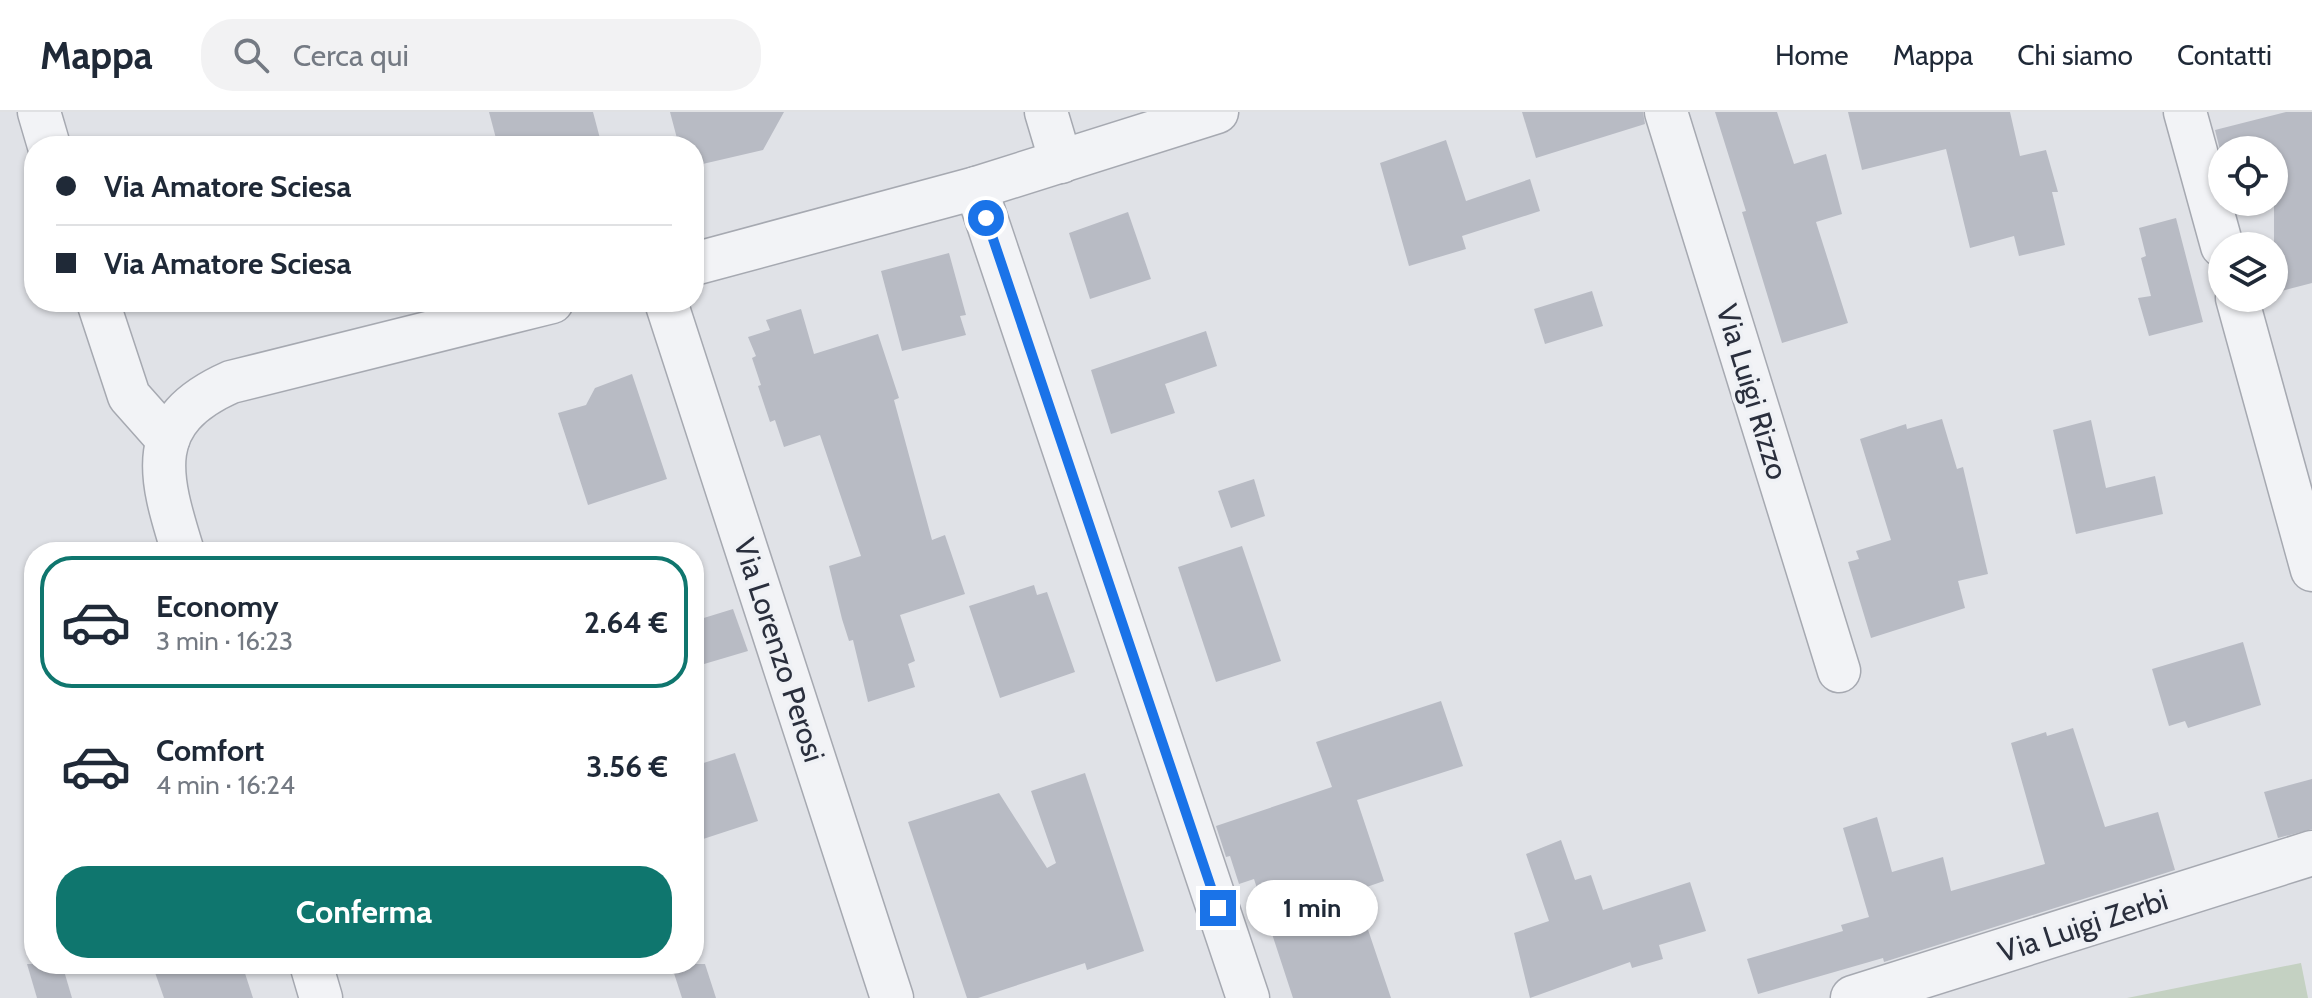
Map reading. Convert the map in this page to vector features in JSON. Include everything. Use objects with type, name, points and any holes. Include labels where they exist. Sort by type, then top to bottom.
[{"type":"street","points":[[39,112],[46,136]]},
{"type":"street","points":[[1046,112],[1061,162]]},
{"type":"street","points":[[704,261],[976,188],[1217,112]]},
{"type":"street","name":"Via Luigi Rizzo","points":[[1666,112],[1839,671]]},
{"type":"street","points":[[2185,112],[2218,232]]},
{"type":"street","points":[[976,188],[1248,998]]},
{"type":"street","points":[[101,312],[129,396],[168,440]]},
{"type":"street","points":[[180,542],[162,469],[168,440],[182,414],[203,394],[231,382],[512,312]]},
{"type":"street","name":"Via Lorenzo Perosi","points":[[669,312],[892,998]]},
{"type":"street","points":[[2241,312],[2312,570]]},
{"type":"street","name":"Via Luigi Zerbi","points":[[1853,998],[2312,853]]},
{"type":"street","points":[[314,974],[321,998]]},
{"type":"green space","points":[[2301,963],[2308,998],[2127,998]]},
{"type":"building","points":[[489,112],[593,112],[599,136],[495,136]]},
{"type":"building","points":[[670,112],[784,112],[763,150],[704,164],[704,136],[676,136]]},
{"type":"building","points":[[1522,112],[1643,112],[1645,124],[1536,158]]},
{"type":"building","points":[[1715,112],[1777,112],[1794,164],[1826,154],[1842,214],[1816,222],[1848,323],[1782,343]]},
{"type":"building","points":[[1848,112],[2010,112],[2020,156],[2046,150],[2058,192],[2052,192],[2065,245],[2019,256],[2014,236],[1970,248],[1946,149],[1862,170]]},
{"type":"building","points":[[2286,112],[2312,112],[2312,283],[2288,289],[2288,232],[2274,232],[2274,216],[2288,216],[2288,136],[2216,136],[2215,130]]},
{"type":"building","points":[[1446,140],[1466,201],[1530,179],[1540,211],[1462,236],[1466,249],[1409,266],[1380,163]]},
{"type":"building","points":[[1128,212],[1151,279],[1090,299],[1069,233]]},
{"type":"building","points":[[2176,218],[2203,322],[2149,336],[2138,298],[2151,296],[2141,258],[2146,256],[2139,228]]},
{"type":"building","points":[[949,253],[966,315],[960,316],[966,335],[902,351],[881,271]]},
{"type":"building","points":[[1592,291],[1603,326],[1545,344],[1534,309]]},
{"type":"building","points":[[801,309],[814,354],[878,334],[899,398],[894,400],[932,540],[945,535],[965,594],[900,615],[915,661],[908,664],[915,687],[868,702],[853,640],[849,641],[829,566],[861,556],[820,435],[784,447],[775,420],[770,422],[752,358],[756,356],[748,337],[770,330],[766,320]]},
{"type":"building","points":[[1206,331],[1217,366],[1165,384],[1175,413],[1111,434],[1091,370]]},
{"type":"building","points":[[632,374],[667,479],[588,505],[558,413],[586,405],[595,388]]},
{"type":"building","points":[[1942,419],[1957,469],[1963,467],[1988,574],[1958,581],[1965,608],[1871,638],[1848,562],[1859,559],[1856,551],[1891,540],[1860,439],[1906,424],[1907,429]]},
{"type":"building","points":[[2091,420],[2106,488],[2155,476],[2163,514],[2076,534],[2053,430]]},
{"type":"building","points":[[1254,479],[1265,516],[1231,528],[1218,491]]},
{"type":"building","points":[[1242,546],[1281,661],[1216,682],[1178,567]]},
{"type":"building","points":[[1034,585],[1037,595],[1047,592],[1075,672],[1000,698],[969,606]]},
{"type":"building","points":[[733,609],[748,651],[704,664],[704,618]]},
{"type":"building","points":[[2243,642],[2261,705],[2188,728],[2185,721],[2169,726],[2152,669]]},
{"type":"building","points":[[1441,701],[1463,766],[1357,800],[1384,881],[1355,891],[1391,998],[1293,998],[1254,879],[1239,884],[1216,826],[1332,787],[1316,742]]},
{"type":"building","points":[[2073,728],[2105,827],[2158,812],[2175,870],[1884,962],[1883,958],[1758,994],[1747,959],[1843,931],[1841,925],[1869,917],[1843,828],[1877,817],[1892,872],[1943,857],[1951,891],[2045,864],[2011,743],[2046,732],[2047,736]]},
{"type":"building","points":[[735,753],[758,821],[704,839],[704,763]]},
{"type":"building","points":[[1085,773],[1144,951],[1087,970],[1085,963],[978,998],[967,998],[908,822],[999,793],[1047,868],[1056,863],[1031,791]]},
{"type":"building","points":[[2312,779],[2312,829],[2278,838],[2264,792]]},
{"type":"building","points":[[1561,840],[1575,880],[1591,875],[1603,910],[1690,882],[1706,931],[1659,945],[1663,959],[1632,968],[1630,962],[1530,998],[1514,933],[1549,921],[1526,854]]},
{"type":"building","points":[[705,964],[716,998],[682,998],[674,974],[704,974]]},
{"type":"building","points":[[30,974],[65,974],[72,998],[37,998]]},
{"type":"building","points":[[156,974],[245,974],[253,998],[164,998]]},
{"type":"route","points":[[986,218],[1218,908]]}]
